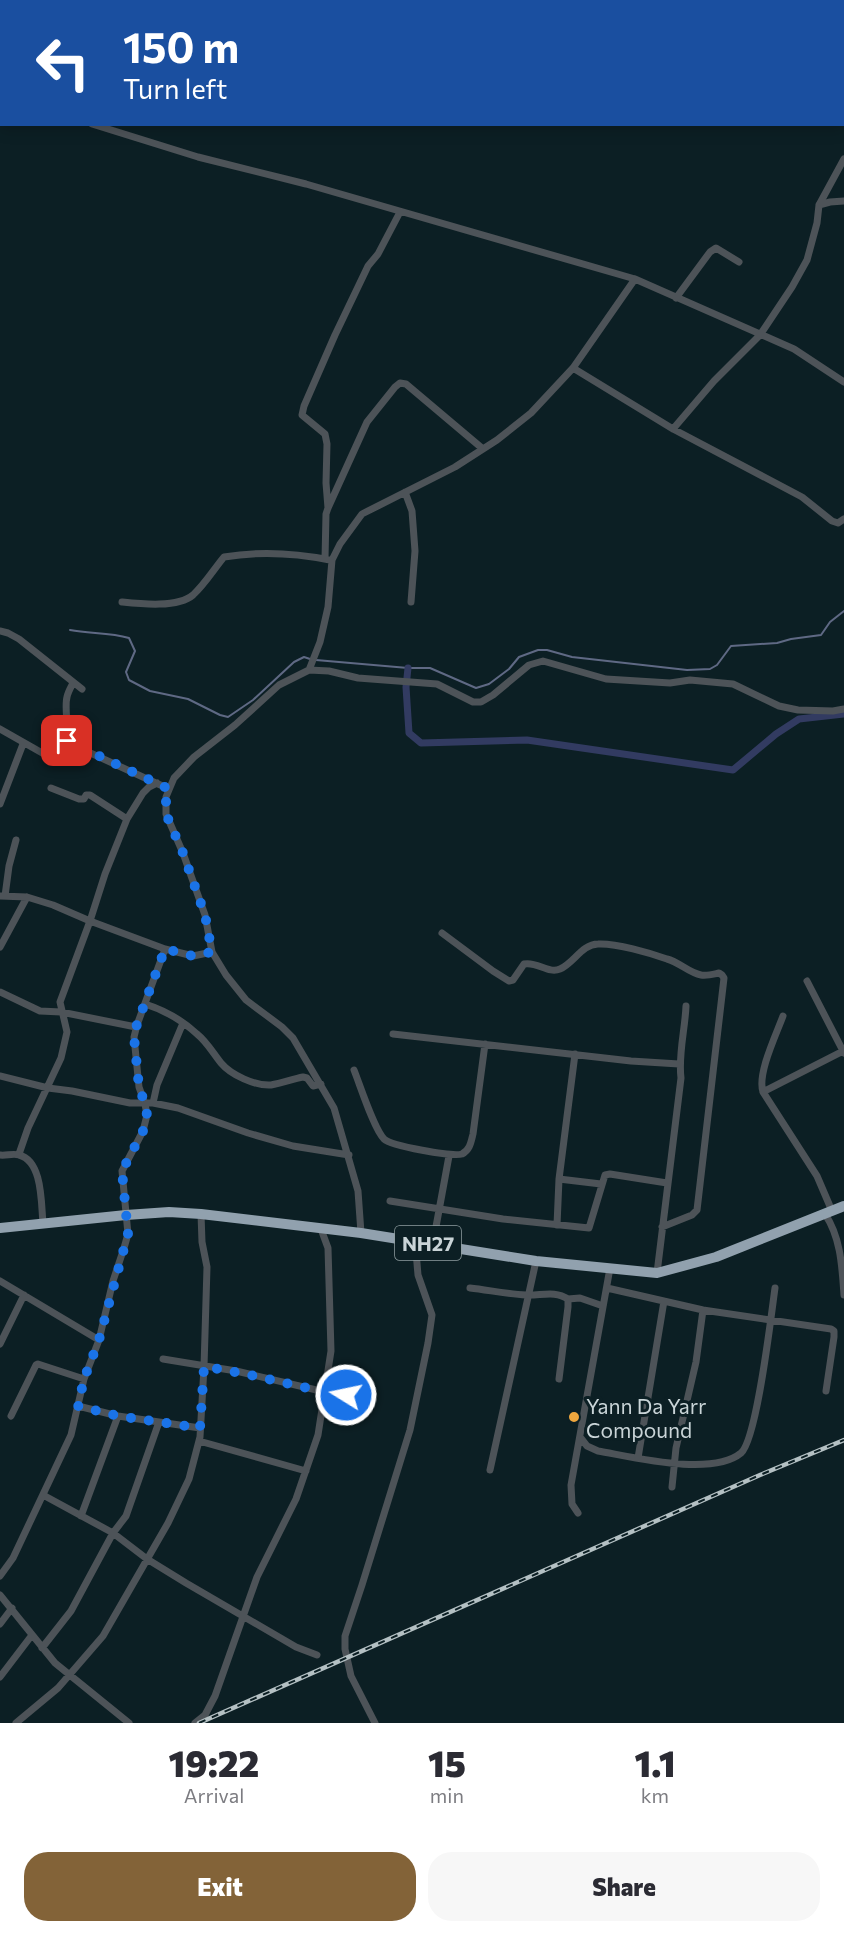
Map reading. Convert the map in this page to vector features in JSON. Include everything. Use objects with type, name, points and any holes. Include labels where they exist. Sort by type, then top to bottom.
[{"type":"highway","name":"NH27","points":[[0,1228],[169,1212],[201,1214],[415,1240],[536,1261],[657,1273],[716,1257],[844,1206]]},
{"type":"street","points":[[98,126],[198,157],[306,184],[635,279],[794,350],[841,381],[844,372]]},
{"type":"street","points":[[673,429],[714,381],[760,335],[792,287],[807,260],[817,223],[819,205],[844,159]]},
{"type":"street","points":[[819,205],[844,201]]},
{"type":"street","points":[[328,508],[325,434],[302,415],[304,406],[334,335],[368,266],[378,255],[400,212]]},
{"type":"street","points":[[676,298],[710,252],[716,248],[739,262]]},
{"type":"street","points":[[329,559],[362,514],[483,449],[531,413],[573,368],[635,279]]},
{"type":"street","points":[[573,368],[673,429],[802,497],[832,521],[838,523],[844,519]]},
{"type":"street","points":[[311,667],[328,607],[329,559],[326,514],[367,422],[395,387],[400,383],[406,384],[483,449]]},
{"type":"street","points":[[405,492],[412,511],[416,551],[411,602]]},
{"type":"street","points":[[122,602],[149,604],[179,601],[191,597],[224,557],[250,553],[307,555],[329,559]]},
{"type":"street","points":[[0,631],[19,639],[82,689]]},
{"type":"street","points":[[361,1233],[358,1191],[334,1108],[293,1038],[246,1000],[226,975],[212,952],[205,915],[183,853],[166,814],[166,797],[174,778],[279,685],[311,667],[358,678],[437,684],[473,702],[481,702],[530,665],[543,662],[606,680],[670,683],[690,680],[733,684],[779,706],[798,710],[844,709]]},
{"type":"street","points":[[67,741],[69,729],[67,697],[74,683]]},
{"type":"street","points":[[0,729],[44,754]]},
{"type":"street","points":[[49,734],[169,789]]},
{"type":"street","points":[[0,804],[23,744]]},
{"type":"street","points":[[19,1154],[28,1128],[61,1058],[67,1032],[60,1002],[105,874],[127,819],[143,793],[157,783]]},
{"type":"street","points":[[51,788],[79,799],[90,795],[127,819]]},
{"type":"street","points":[[16,840],[3,896],[27,897],[53,905],[165,949],[193,956],[212,952]]},
{"type":"street","points":[[1,944],[27,897]]},
{"type":"street","points":[[442,933],[509,981],[513,980],[524,964],[534,964],[552,971],[558,970],[596,944],[669,959],[700,975],[720,973],[722,975],[724,978],[697,1210],[692,1215],[662,1227]]},
{"type":"street","points":[[149,1104],[139,1087],[134,1037],[165,949]]},
{"type":"street","points":[[763,1092],[843,1049],[807,981]]},
{"type":"street","points":[[0,992],[40,1011],[61,1012],[136,1027]]},
{"type":"street","points":[[145,1004],[162,1010],[197,1034],[222,1064],[234,1074],[254,1082],[270,1085],[303,1077],[307,1078],[313,1086],[321,1084]]},
{"type":"street","points":[[657,1273],[681,1078],[679,1064],[686,1006]]},
{"type":"street","points":[[783,1017],[760,1086],[817,1176],[837,1236],[844,1295]]},
{"type":"street","points":[[0,1576],[13,1558],[71,1435],[84,1379],[99,1340],[128,1234],[122,1171],[143,1131],[149,1104],[183,1023]]},
{"type":"street","points":[[393,1034],[679,1064]]},
{"type":"street","points":[[354,1070],[384,1139],[397,1145],[449,1156],[461,1154],[471,1146],[485,1044]]},
{"type":"street","points":[[557,1225],[559,1179],[575,1054]]},
{"type":"street","points":[[0,1076],[48,1088],[178,1108],[293,1146],[349,1155]]},
{"type":"street","points":[[0,1155],[19,1154],[31,1161],[36,1170],[41,1194],[43,1223]]},
{"type":"street","points":[[433,1244],[449,1156]]},
{"type":"street","points":[[390,1201],[589,1228],[605,1174],[667,1183]]},
{"type":"street","points":[[559,1179],[602,1185]]},
{"type":"street","points":[[20,1722],[70,1676],[103,1636],[168,1523],[189,1479],[199,1441],[204,1367],[207,1267],[202,1242],[201,1214]]},
{"type":"street","points":[[195,1723],[205,1715],[215,1696],[257,1577],[296,1499],[318,1435],[331,1351],[328,1248],[321,1229]]},
{"type":"street","points":[[375,1723],[351,1676],[345,1649],[345,1636],[363,1585],[410,1430],[429,1334],[431,1307],[418,1275],[415,1240]]},
{"type":"street","points":[[490,1470],[536,1261]]},
{"type":"street","points":[[578,1513],[572,1504],[572,1485],[610,1268]]},
{"type":"street","points":[[0,1281],[99,1340]]},
{"type":"street","points":[[470,1288],[528,1296],[552,1294],[568,1299],[579,1298],[603,1306]]},
{"type":"street","points":[[607,1288],[703,1310],[834,1331],[826,1391]]},
{"type":"street","points":[[580,1437],[591,1449],[674,1463],[709,1465],[727,1461],[740,1454],[746,1448],[750,1436],[762,1380],[775,1288]]},
{"type":"street","points":[[0,1344],[24,1295]]},
{"type":"street","points":[[559,1379],[568,1299]]},
{"type":"street","points":[[638,1458],[664,1301]]},
{"type":"street","points":[[672,1487],[674,1463],[696,1362],[703,1310]]},
{"type":"street","points":[[164,1359],[236,1371],[346,1395]]},
{"type":"street","points":[[11,1416],[36,1365],[84,1379]]},
{"type":"street","points":[[78,1406],[118,1416],[200,1428]]},
{"type":"street","points":[[81,1516],[118,1416]]},
{"type":"street","points":[[42,1648],[71,1611],[113,1533],[126,1516],[159,1422]]},
{"type":"street","points":[[199,1441],[306,1472]]},
{"type":"street","points":[[43,1495],[113,1533],[147,1559],[296,1647],[317,1655]]},
{"type":"street","points":[[0,1595],[42,1648],[70,1676],[129,1723]]},
{"type":"street","points":[[0,1624],[12,1608]]},
{"type":"street","points":[[0,1677],[32,1635]]},
{"type":"waterway","points":[[316,660],[430,668],[476,688],[489,684],[509,669],[519,657],[538,650],[547,650],[572,657],[687,670],[710,669],[717,665],[731,646],[777,643],[821,635],[830,622],[844,611]]},
{"type":"waterway","points":[[70,630],[129,638],[135,651],[126,672],[129,680],[150,691],[188,699],[228,717],[253,700],[294,662],[304,657],[310,659]]},
{"type":"waterway","points":[[408,668],[406,687],[409,733],[421,743],[527,740],[733,770],[776,734],[799,719],[844,714]]},
{"type":"railway","points":[[199,1723],[844,1440]]},
{"type":"place","name":"Yann Da Yarr Compound","points":[[574,1417]]},
{"type":"route","points":[[67,741],[169,789],[166,797],[166,814],[183,853],[205,915],[212,952],[193,956],[165,949],[137,1024],[134,1037],[139,1087],[147,1115],[143,1131],[122,1171],[128,1234],[78,1406],[118,1416],[200,1428],[204,1367],[236,1371],[346,1395]]}]
